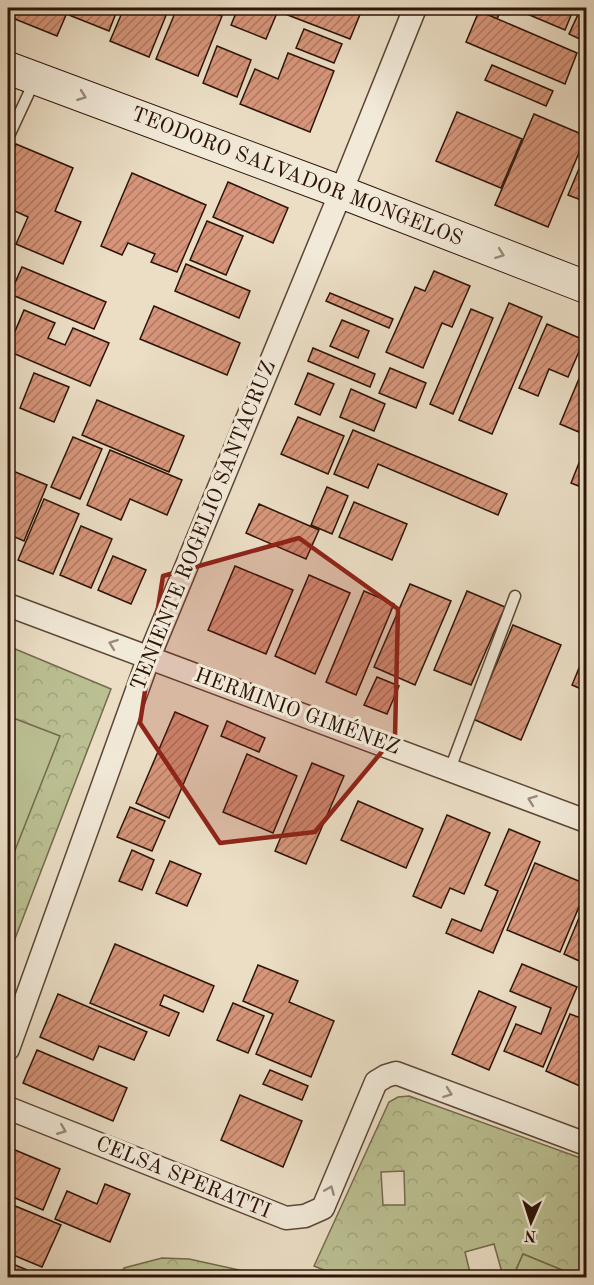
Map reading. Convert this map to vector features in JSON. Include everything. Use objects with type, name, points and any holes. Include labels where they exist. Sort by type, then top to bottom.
[{"type":"street","name":"TENIENTE ROGELIO SANTACRUZ","points":[[8,1049],[149,657],[415,8]]},
{"type":"street","name":"TEODORO SALVADOR MONGELOS","points":[[21,74],[341,192],[586,287]]},
{"type":"street","name":"HERMINIO GIMÉNEZ","points":[[8,605],[586,821]]},
{"type":"street","name":"CELSA SPERATTI","points":[[8,1108],[286,1218],[305,1216],[322,1208],[376,1082],[396,1073],[586,1144]]},
{"type":"lane","points":[[8,138],[21,74]]},
{"type":"lane","points":[[450,769],[515,596]]},
{"type":"highlighted area","points":[[299,538],[398,609],[395,736],[315,832],[220,843],[140,723],[163,576]]},
{"type":"green space","points":[[8,646],[111,689],[8,957]]},
{"type":"green space","points":[[8,716],[60,736],[8,868]]},
{"type":"green space","points":[[409,1096],[586,1160],[586,1277],[579,1277],[523,1254],[513,1277],[498,1277],[503,1276],[494,1244],[465,1252],[471,1277],[342,1277],[314,1266],[389,1102],[398,1097]],"holes":[[[404,1171],[405,1205],[383,1205],[381,1172]]]},
{"type":"green space","points":[[523,1254],[579,1277],[513,1277]]},
{"type":"green space","points":[[162,1258],[189,1259],[271,1277],[119,1277],[124,1268]]},
{"type":"building","points":[[14,8],[69,8],[57,36],[10,17]]},
{"type":"building","points":[[72,8],[118,8],[109,31],[69,15]]},
{"type":"building","points":[[124,8],[169,8],[149,57],[110,41]]},
{"type":"building","points":[[177,8],[200,8],[222,16],[198,76],[156,59]]},
{"type":"building","points":[[238,8],[279,8],[266,39],[231,25]]},
{"type":"building","points":[[282,8],[349,8],[361,12],[350,39],[280,12]]},
{"type":"building","points":[[470,8],[502,8],[497,19]]},
{"type":"building","points":[[513,8],[574,8],[565,30]]},
{"type":"building","points":[[581,8],[586,8],[586,42],[569,34]]},
{"type":"building","points":[[479,11],[577,53],[565,84],[466,42]]},
{"type":"building","points":[[304,29],[342,44],[334,63],[296,48]]},
{"type":"building","points":[[217,46],[251,60],[237,97],[203,83]]},
{"type":"building","points":[[288,53],[334,71],[310,132],[240,104],[255,69],[278,79]]},
{"type":"building","points":[[492,65],[553,91],[546,106],[485,80]]},
{"type":"building","points":[[457,112],[522,139],[501,188],[436,161]]},
{"type":"building","points":[[534,114],[586,136],[548,227],[495,205]]},
{"type":"building","points":[[16,144],[73,168],[55,211],[81,222],[63,264],[16,244],[28,217],[8,208],[8,164]]},
{"type":"building","points":[[586,152],[586,202],[568,195]]},
{"type":"building","points":[[132,173],[206,205],[177,272],[151,262],[155,254],[128,243],[122,255],[101,246]]},
{"type":"building","points":[[228,182],[288,208],[273,243],[213,217]]},
{"type":"building","points":[[207,221],[243,236],[226,275],[190,260]]},
{"type":"building","points":[[186,264],[250,291],[239,318],[175,291]]},
{"type":"building","points":[[22,267],[106,302],[94,329],[10,294]]},
{"type":"building","points":[[434,271],[470,286],[452,327],[442,323],[423,368],[386,352],[415,287],[425,291]]},
{"type":"building","points":[[330,293],[393,319],[389,328],[326,301]]},
{"type":"building","points":[[509,303],[542,317],[492,434],[459,420]]},
{"type":"building","points":[[154,306],[240,343],[227,375],[140,339]]},
{"type":"building","points":[[471,309],[493,318],[453,414],[430,404]]},
{"type":"building","points":[[24,310],[55,323],[48,338],[65,345],[73,328],[109,343],[90,386],[8,351]]},
{"type":"building","points":[[342,320],[369,331],[358,358],[330,346]]},
{"type":"building","points":[[547,324],[584,340],[568,377],[549,369],[538,396],[519,388]]},
{"type":"building","points":[[313,348],[375,374],[370,387],[308,361]]},
{"type":"building","points":[[586,362],[586,435],[560,424]]},
{"type":"building","points":[[390,368],[426,383],[416,408],[379,393]]},
{"type":"building","points":[[34,373],[69,387],[54,422],[20,408]]},
{"type":"building","points":[[308,373],[334,384],[320,415],[295,404]]},
{"type":"building","points":[[351,389],[385,404],[374,431],[340,417]]},
{"type":"building","points":[[97,400],[184,436],[169,472],[82,435]]},
{"type":"building","points":[[298,417],[344,436],[328,474],[281,454]]},
{"type":"building","points":[[353,430],[507,494],[498,515],[378,464],[368,488],[334,474]]},
{"type":"building","points":[[73,437],[102,449],[80,499],[51,487]]},
{"type":"building","points":[[110,450],[182,480],[167,515],[130,499],[121,520],[87,505]]},
{"type":"building","points":[[579,463],[586,466],[586,489],[571,483]]},
{"type":"building","points":[[8,469],[47,485],[24,541],[8,534]]},
{"type":"building","points":[[327,487],[348,496],[332,534],[311,525]]},
{"type":"building","points":[[44,499],[79,514],[53,574],[18,560]]},
{"type":"building","points":[[354,502],[407,524],[392,560],[339,537]]},
{"type":"building","points":[[259,504],[319,530],[306,559],[246,533]]},
{"type":"building","points":[[81,526],[112,539],[91,588],[60,575]]},
{"type":"building","points":[[113,556],[146,570],[131,604],[98,590]]},
{"type":"building","points":[[235,566],[293,590],[266,654],[208,630]]},
{"type":"building","points":[[309,575],[350,593],[315,674],[275,656]]},
{"type":"building","points":[[410,584],[451,601],[415,685],[374,667]]},
{"type":"building","points":[[364,591],[394,604],[356,695],[326,682]]},
{"type":"building","points":[[467,591],[505,607],[471,685],[434,670]]},
{"type":"building","points":[[513,625],[561,645],[521,740],[473,719]]},
{"type":"building","points":[[586,651],[586,691],[572,685]]},
{"type":"building","points":[[377,677],[399,686],[387,714],[364,705]]},
{"type":"building","points":[[175,712],[208,726],[169,818],[136,803]]},
{"type":"building","points":[[227,721],[265,738],[259,752],[221,736]]},
{"type":"building","points":[[247,754],[297,776],[273,833],[223,812]]},
{"type":"building","points":[[312,763],[344,776],[306,864],[275,851]]},
{"type":"building","points":[[358,801],[423,829],[406,868],[341,840]]},
{"type":"building","points":[[130,807],[165,821],[152,851],[117,837]]},
{"type":"building","points":[[447,815],[490,833],[464,894],[450,888],[441,908],[413,896]]},
{"type":"building","points":[[509,829],[540,842],[493,953],[446,933],[452,919],[481,931],[498,891],[485,885]]},
{"type":"building","points":[[132,850],[154,860],[142,890],[119,881]]},
{"type":"building","points":[[170,861],[201,874],[187,906],[156,893]]},
{"type":"building","points":[[535,863],[586,884],[586,890],[560,952],[507,930]]},
{"type":"building","points":[[586,901],[586,964],[564,954]]},
{"type":"building","points":[[115,944],[214,986],[203,1012],[164,995],[160,1005],[179,1013],[169,1036],[90,1003]]},
{"type":"building","points":[[522,964],[577,987],[543,1067],[504,1051],[516,1024],[541,1034],[551,1008],[510,991]]},
{"type":"building","points":[[258,965],[298,981],[289,1002],[334,1021],[311,1077],[256,1054],[273,1014],[243,1001]]},
{"type":"building","points":[[479,991],[516,1007],[489,1070],[452,1054]]},
{"type":"building","points":[[58,994],[147,1032],[134,1060],[99,1046],[93,1060],[40,1037]]},
{"type":"building","points":[[233,1003],[264,1016],[248,1053],[217,1040]]},
{"type":"building","points":[[570,1014],[586,1020],[586,1076],[582,1087],[546,1071]]},
{"type":"building","points":[[37,1050],[127,1088],[113,1121],[23,1083]]},
{"type":"building","points":[[270,1070],[308,1086],[302,1100],[263,1084]]},
{"type":"building","points":[[240,1095],[302,1121],[283,1167],[221,1140]]},
{"type":"building","points":[[8,1147],[60,1169],[43,1210],[8,1195]]},
{"type":"building","points":[[105,1184],[130,1194],[110,1242],[55,1219],[67,1191],[97,1204]]},
{"type":"building","points":[[8,1203],[61,1225],[42,1267],[8,1253]]},
{"type":"building","points":[[8,1262],[39,1275],[38,1278],[8,1278]]}]
